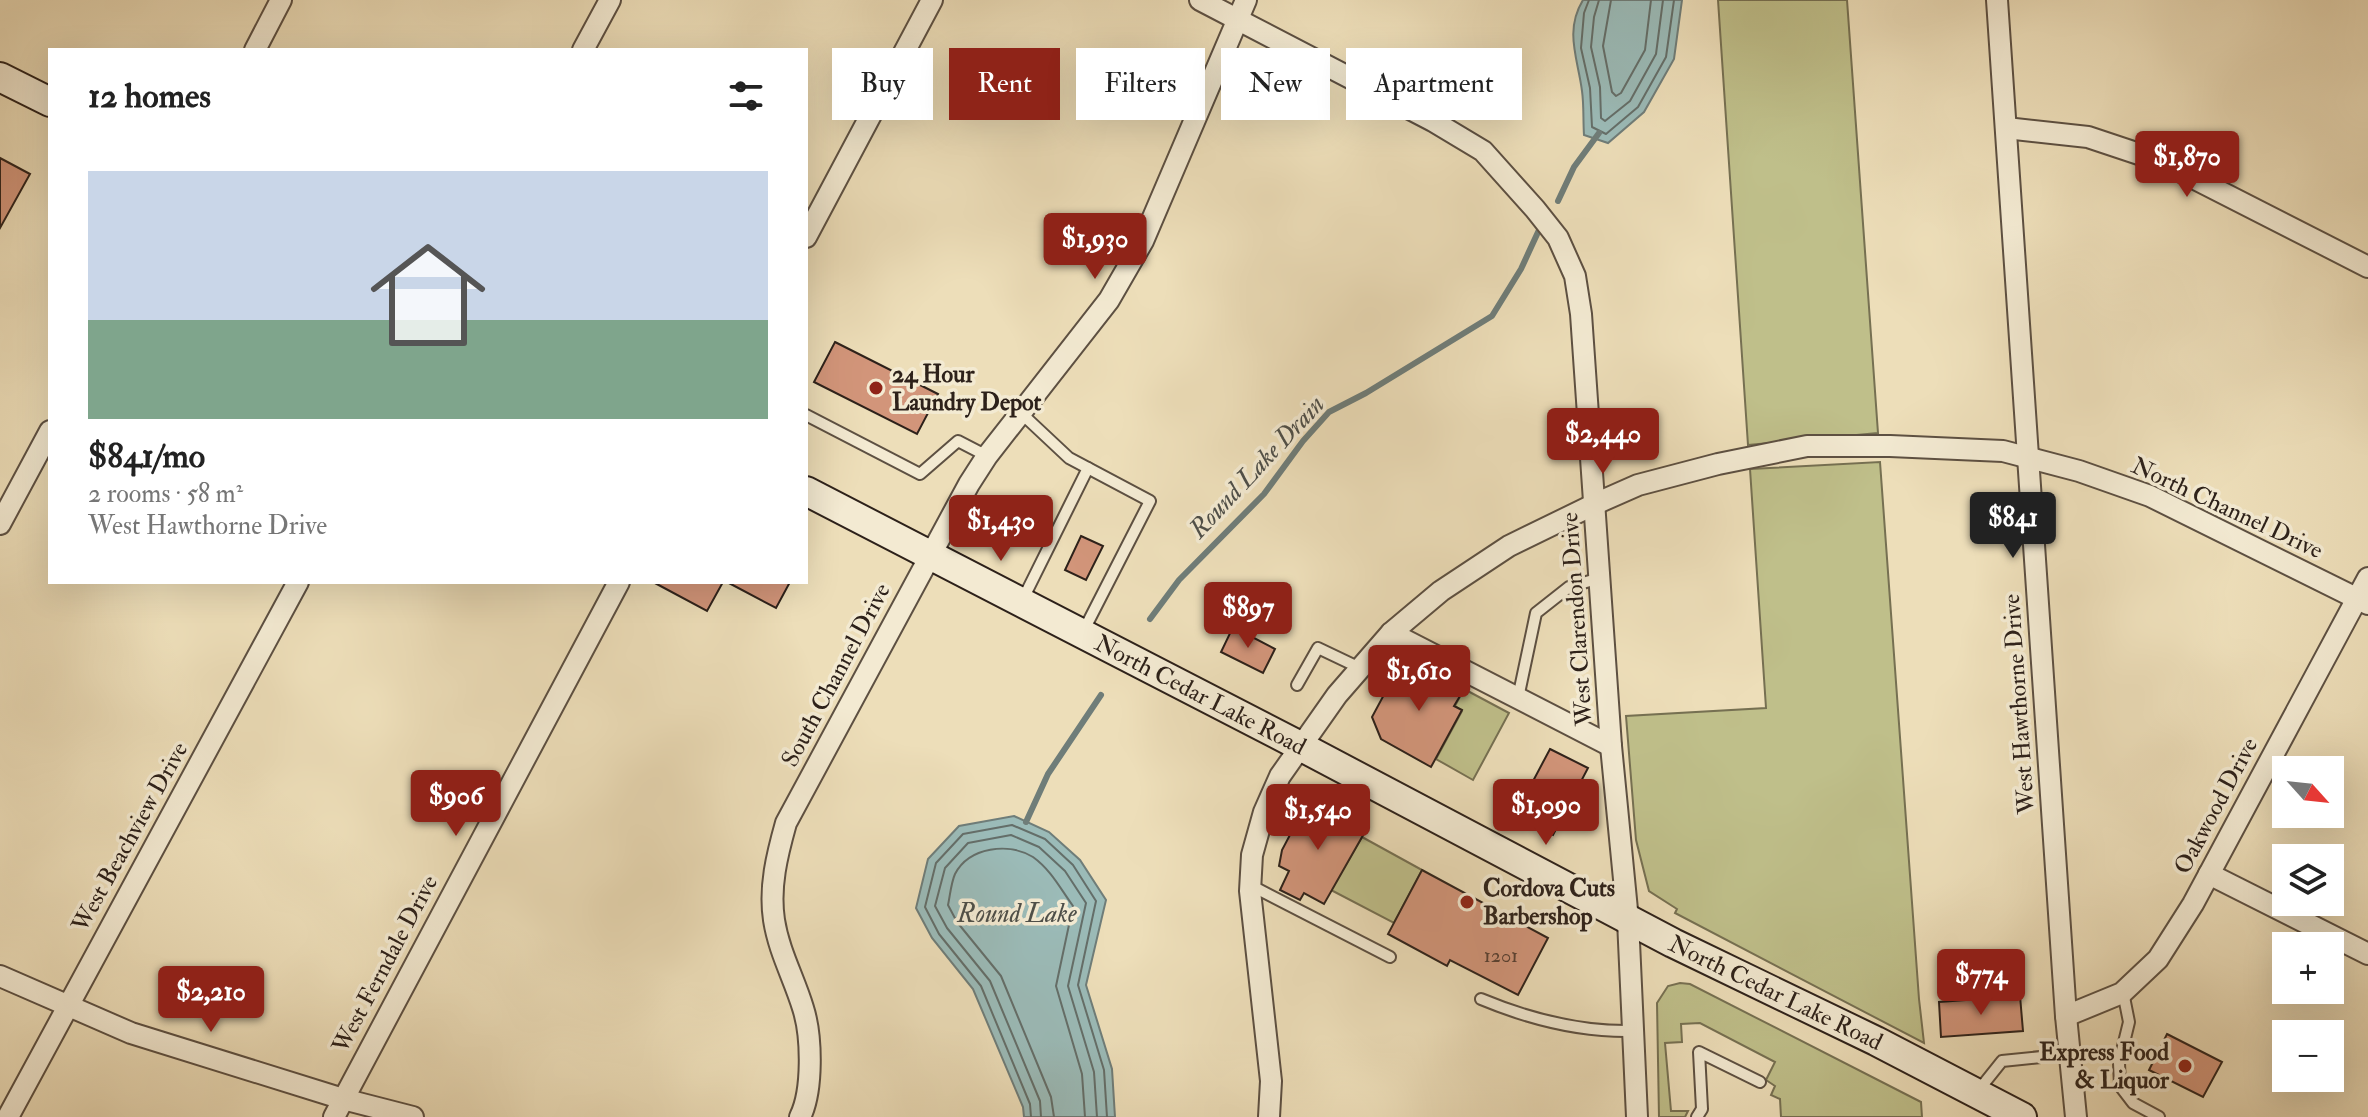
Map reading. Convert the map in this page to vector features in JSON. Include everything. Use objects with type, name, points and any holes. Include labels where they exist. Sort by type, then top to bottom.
[{"type":"main road","points":[[0,77],[48,101]]},
{"type":"main road","name":"North Cedar Lake Road","points":[[808,492],[1300,746],[1628,920],[2022,1117]]},
{"type":"street","points":[[256,48],[281,0]]},
{"type":"street","points":[[584,48],[610,0]]},
{"type":"street","points":[[808,233],[932,0]]},
{"type":"street","name":"West Clarendon Drive","points":[[1200,0],[1433,121],[1483,151],[1558,238],[1575,276],[1581,314],[1611,746],[1628,920],[1637,1117]]},
{"type":"street","name":"South Channel Drive","points":[[800,1117],[810,1064],[804,1011],[782,955],[774,918],[773,868],[786,823],[930,555],[987,456],[1109,300],[1143,241],[1246,0]]},
{"type":"street","name":"West Hawthorne Drive","points":[[1997,0],[2066,1016],[2076,1117]]},
{"type":"street","points":[[2006,128],[2088,137],[2160,161],[2368,267]]},
{"type":"street","points":[[0,524],[48,435]]},
{"type":"street","name":"North Channel Drive","points":[[1269,1117],[1271,1081],[1250,885],[1252,855],[1264,812],[1280,776],[1360,668],[1391,633],[1441,591],[1509,546],[1595,504],[1638,485],[1718,464],[1807,446],[2003,451],[2079,471],[2150,496],[2362,601]]},
{"type":"street","name":"Oakwood Drive","points":[[2066,1016],[2123,992],[2158,959],[2362,601],[2368,578]]},
{"type":"street","name":"West Beachview Drive","points":[[8,1117],[297,584]]},
{"type":"street","name":"West Ferndale Drive","points":[[338,1108],[618,584]]},
{"type":"street","points":[[1391,633],[1611,746]]},
{"type":"street","points":[[2209,874],[2368,954]]},
{"type":"street","points":[[0,976],[131,1033],[338,1108],[413,1117]]},
{"type":"lane","points":[[1021,413],[1069,458],[1150,501],[1082,633]]},
{"type":"lane","points":[[808,416],[920,474],[958,441],[987,456]]},
{"type":"lane","points":[[1021,602],[1088,468]]},
{"type":"lane","points":[[1518,698],[1536,613],[1569,587],[1600,578]]},
{"type":"lane","points":[[1297,685],[1318,648],[1360,668]]},
{"type":"lane","points":[[1250,885],[1390,957]]},
{"type":"lane","points":[[2123,992],[2129,1022],[2119,1063],[2120,1086],[2133,1103],[2159,1117]]},
{"type":"lane","points":[[1481,999],[1516,1014],[1555,1023],[1599,1031],[1632,1031]]},
{"type":"lane","points":[[1697,1117],[1702,1109],[1699,1052],[1760,1082]]},
{"type":"lane","points":[[1976,1093],[2002,1061],[2070,1054]]},
{"type":"green space","points":[[1718,0],[1847,0],[1878,433],[1748,445]]},
{"type":"green space","points":[[1880,462],[1924,1043],[1675,913],[1677,909],[1649,891],[1636,840],[1626,716],[1766,708],[1750,469]]},
{"type":"green space","points":[[1464,689],[1509,713],[1473,780],[1436,759],[1462,711],[1455,706]]},
{"type":"green space","points":[[1362,837],[1422,870],[1394,923],[1331,890]]},
{"type":"green space","points":[[1690,984],[1921,1102],[1922,1117],[1781,1117],[1780,1099],[1771,1095],[1775,1086],[1766,1080],[1775,1062],[1700,1023],[1681,1024],[1682,1042],[1665,1043],[1671,1111],[1688,1111],[1685,1117],[1659,1117],[1657,1003],[1668,986]]},
{"type":"water","points":[[1583,0],[1682,0],[1674,59],[1644,112],[1608,143],[1584,135],[1583,96],[1573,34],[1577,11]]},
{"type":"water","name":"Round Lake","points":[[1014,816],[1049,832],[1080,860],[1106,900],[1086,985],[1112,1069],[1115,1117],[1024,1117],[1023,1107],[973,989],[932,938],[916,908],[928,859],[959,826]]},
{"type":"building","points":[[0,158],[30,174],[0,228]]},
{"type":"building","name":"24 Hour Laundry Depot","points":[[835,342],[938,394],[917,434],[814,382]]},
{"type":"building","points":[[1081,536],[1103,546],[1086,580],[1065,570]]},
{"type":"building","points":[[657,584],[722,584],[707,611]]},
{"type":"building","points":[[731,584],[789,584],[776,608]]},
{"type":"building","points":[[1233,627],[1275,649],[1263,673],[1221,652]]},
{"type":"building","points":[[1417,661],[1466,686],[1454,706],[1462,710],[1431,767],[1381,739],[1372,717],[1394,676],[1406,682]]},
{"type":"building","points":[[1550,749],[1588,768],[1553,835],[1515,815]]},
{"type":"building","points":[[1310,797],[1366,830],[1324,904],[1304,893],[1300,900],[1280,890],[1289,871],[1279,866],[1282,850]]},
{"type":"building","points":[[1422,870],[1548,938],[1518,995],[1450,960],[1447,966],[1388,934]]},
{"type":"building","points":[[2020,996],[2023,1031],[1941,1037],[1939,1002]]},
{"type":"building","name":"Express Food & Liquor","points":[[2167,1034],[2222,1062],[2203,1097],[2149,1070]]},
{"type":"waterway","name":"Round Lake Drain","points":[[1558,201],[1574,167],[1599,133]]},
{"type":"waterway","name":"Round Lake Drain","points":[[1150,619],[1179,580],[1264,494],[1329,412],[1366,393],[1492,316],[1521,269],[1539,230]]},
{"type":"waterway","name":"Round Lake Drain","points":[[1026,822],[1048,774],[1101,695]]},
{"type":"place","name":"24 Hour Laundry Depot","points":[[876,388]]},
{"type":"place","name":"Cordova Cuts Barbershop","points":[[1467,902]]},
{"type":"place","name":"Express Food & Liquor","points":[[2185,1066]]}]
